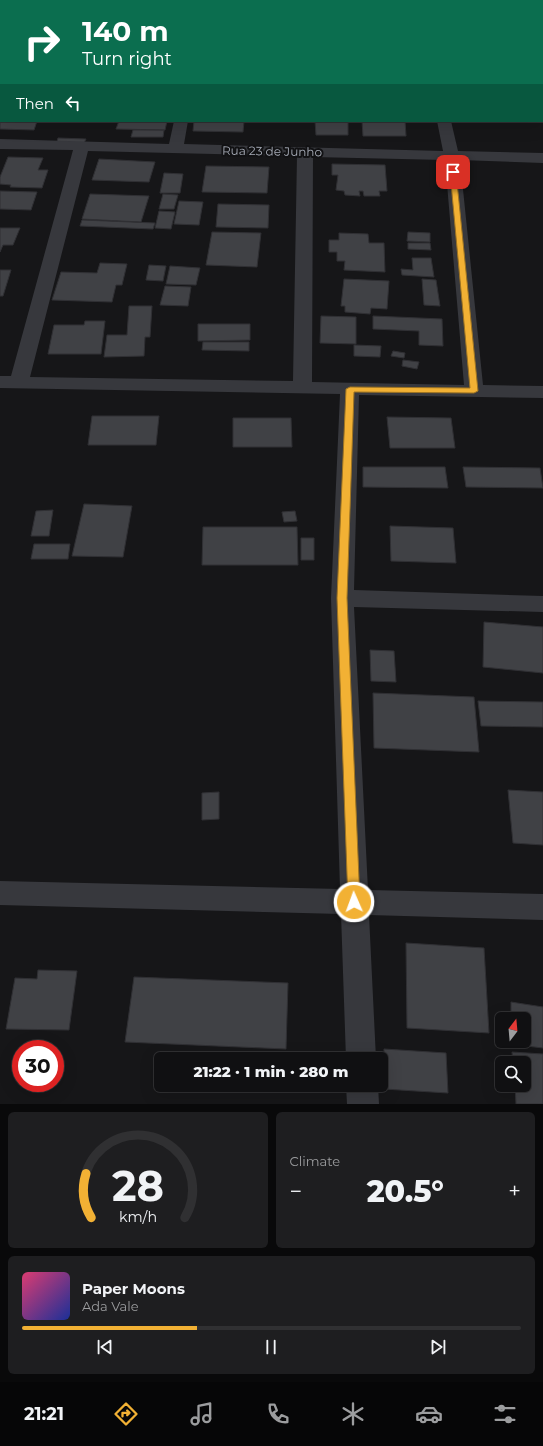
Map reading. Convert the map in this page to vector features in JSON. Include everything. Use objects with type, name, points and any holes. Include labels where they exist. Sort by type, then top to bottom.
[{"type":"street","points":[[176,148],[181,122]]},
{"type":"street","points":[[444,122],[452,156],[474,391]]},
{"type":"street","name":"Rua 23 de Junho","points":[[0,144],[543,158]]},
{"type":"street","points":[[19,382],[81,147]]},
{"type":"street","points":[[302,388],[305,151]]},
{"type":"street","points":[[0,382],[543,392]]},
{"type":"street","points":[[350,389],[342,598],[361,1052]]},
{"type":"street","points":[[342,598],[543,604]]},
{"type":"street","points":[[0,893],[543,907]]},
{"type":"street","points":[[362,1092],[363,1104]]},
{"type":"building","points":[[0,122],[37,122],[34,130],[0,129]]},
{"type":"building","points":[[119,122],[167,122],[165,130],[116,129]]},
{"type":"building","points":[[194,122],[244,122],[243,132],[193,131]]},
{"type":"building","points":[[315,122],[348,122],[348,135],[316,135]]},
{"type":"building","points":[[362,122],[405,122],[406,136],[363,136]]},
{"type":"building","points":[[133,130],[164,130],[163,137],[131,137]]},
{"type":"building","points":[[58,138],[86,139],[84,143],[57,142]]},
{"type":"building","points":[[8,157],[43,158],[38,170],[48,170],[42,188],[10,187],[11,185],[0,184],[0,177]]},
{"type":"building","points":[[99,159],[155,162],[149,182],[92,180]]},
{"type":"building","points":[[332,164],[385,165],[387,191],[379,191],[380,196],[364,196],[363,191],[359,191],[360,196],[345,195],[344,191],[336,190],[338,175],[332,175]]},
{"type":"building","points":[[206,166],[269,167],[267,193],[202,192]]},
{"type":"building","points":[[164,173],[183,174],[180,193],[160,193]]},
{"type":"building","points":[[0,191],[37,192],[31,210],[0,209]]},
{"type":"building","points":[[90,194],[149,196],[141,222],[82,219]]},
{"type":"building","points":[[163,194],[178,195],[174,209],[159,209]]},
{"type":"building","points":[[179,201],[203,202],[199,225],[174,224]]},
{"type":"building","points":[[218,204],[269,205],[268,228],[216,227]]},
{"type":"building","points":[[159,211],[175,212],[171,229],[155,228]]},
{"type":"building","points":[[82,220],[155,223],[153,229],[80,226]]},
{"type":"building","points":[[0,228],[20,228],[13,245],[3,245],[0,252]]},
{"type":"building","points":[[212,232],[261,233],[257,267],[206,265]]},
{"type":"building","points":[[408,232],[430,233],[430,242],[407,241]]},
{"type":"building","points":[[339,233],[368,234],[369,243],[384,243],[385,272],[344,270],[345,261],[337,261],[337,252],[329,252],[329,240],[339,240]]},
{"type":"building","points":[[408,243],[430,243],[431,250],[408,249]]},
{"type":"building","points":[[412,258],[431,258],[434,277],[402,275],[401,269],[413,270]]},
{"type":"building","points":[[100,263],[127,264],[122,285],[116,285],[112,302],[52,300],[61,272],[97,273]]},
{"type":"building","points":[[149,265],[166,266],[163,281],[146,280]]},
{"type":"building","points":[[170,266],[200,268],[196,285],[166,284]]},
{"type":"building","points":[[0,270],[11,270],[3,296],[0,296]]},
{"type":"building","points":[[344,279],[389,281],[387,309],[371,308],[370,314],[345,312],[345,306],[341,306]]},
{"type":"building","points":[[422,279],[436,280],[440,306],[424,305]]},
{"type":"building","points":[[165,286],[191,287],[188,306],[160,305]]},
{"type":"building","points":[[129,306],[152,306],[150,337],[145,337],[144,356],[104,357],[107,335],[127,335]]},
{"type":"building","points":[[321,316],[356,317],[356,344],[320,343]]},
{"type":"building","points":[[373,316],[442,319],[443,346],[419,345],[419,331],[373,329]]},
{"type":"building","points":[[85,321],[105,321],[101,354],[48,354],[54,325],[84,325]]},
{"type":"building","points":[[198,324],[250,324],[250,340],[198,341]]},
{"type":"building","points":[[203,342],[249,342],[249,351],[202,350]]},
{"type":"building","points":[[354,345],[381,346],[380,357],[354,356]]},
{"type":"building","points":[[393,351],[405,353],[404,358],[391,356]]},
{"type":"building","points":[[403,360],[419,362],[417,369],[402,366]]},
{"type":"building","points":[[92,416],[159,416],[156,445],[88,445]]},
{"type":"building","points":[[387,417],[451,418],[455,448],[390,448]]},
{"type":"building","points":[[233,418],[291,418],[292,447],[233,447]]},
{"type":"building","points":[[363,467],[445,467],[448,488],[363,487]]},
{"type":"building","points":[[463,467],[540,468],[543,488],[466,487]]},
{"type":"building","points":[[84,504],[132,506],[123,557],[72,556]]},
{"type":"building","points":[[53,510],[49,536],[31,536],[36,511]]},
{"type":"building","points":[[295,511],[297,521],[284,522],[282,512]]},
{"type":"building","points":[[390,526],[453,528],[456,563],[391,561]]},
{"type":"building","points":[[203,527],[297,527],[298,565],[202,565]]},
{"type":"building","points":[[301,538],[314,538],[314,560],[301,560]]},
{"type":"building","points":[[34,544],[70,544],[68,559],[31,559]]},
{"type":"building","points":[[484,622],[543,627],[543,673],[483,667]]},
{"type":"building","points":[[370,650],[394,651],[396,682],[371,681]]},
{"type":"building","points":[[373,693],[474,697],[479,752],[374,748]]},
{"type":"building","points":[[478,701],[543,702],[543,727],[481,726]]},
{"type":"building","points":[[508,790],[543,792],[543,845],[513,843]]},
{"type":"building","points":[[219,792],[219,819],[202,820],[202,793]]},
{"type":"building","points":[[406,943],[484,948],[489,1033],[407,1028]]},
{"type":"building","points":[[38,970],[77,971],[69,1030],[6,1029],[15,978],[37,979]]},
{"type":"building","points":[[134,977],[288,983],[286,1049],[125,1042]]},
{"type":"building","points":[[511,1002],[543,1007],[543,1048],[531,1047],[531,1012],[511,1012]]},
{"type":"building","points":[[384,1049],[446,1053],[448,1093],[388,1089],[388,1052],[384,1052]]},
{"type":"building","points":[[512,1052],[543,1054],[543,1104],[516,1104],[515,1092],[531,1092],[531,1056],[512,1056]]},
{"type":"route","points":[[354,902],[342,598],[350,389],[474,391],[453,172]]}]
